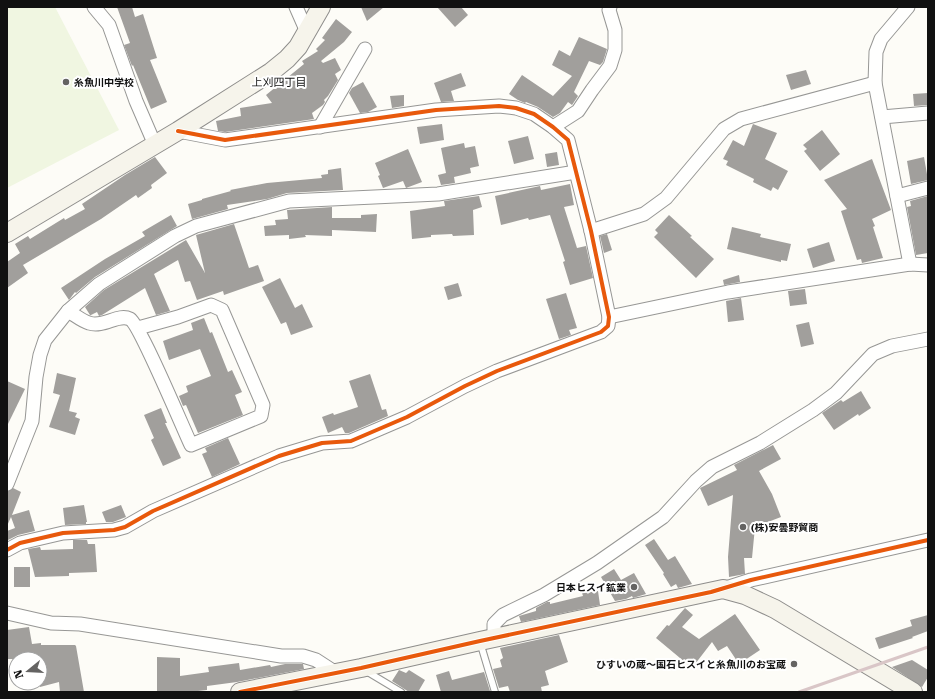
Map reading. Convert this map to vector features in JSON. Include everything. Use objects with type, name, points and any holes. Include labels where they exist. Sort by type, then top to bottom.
[{"type":"street","points":[[94,7],[109,25],[136,102],[155,145]]},
{"type":"street","points":[[296,7],[307,32]]},
{"type":"street","points":[[7,233],[178,131],[271,72],[287,59],[298,47],[321,7]]},
{"type":"street","points":[[553,127],[578,111],[610,66],[615,50],[615,30],[609,10],[610,7]]},
{"type":"street","points":[[908,7],[881,39],[876,52],[875,83],[910,264]]},
{"type":"street","points":[[320,127],[365,49]]},
{"type":"street","points":[[591,231],[644,214],[666,198],[724,129],[741,119],[875,83]]},
{"type":"street","points":[[7,550],[20,543],[63,533],[114,530],[125,527],[154,511],[279,456],[322,443],[351,441],[407,417],[465,386],[497,371],[601,332],[608,326],[609,317],[591,231],[568,140],[553,127],[534,114],[516,108],[499,106],[436,110],[225,140],[178,131]]},
{"type":"street","points":[[882,117],[928,113]]},
{"type":"street","points":[[7,484],[32,421],[36,377],[45,340],[68,311],[100,284],[175,236],[196,226],[289,201],[438,194],[576,172]]},
{"type":"street","points":[[897,196],[928,188]]},
{"type":"street","points":[[609,317],[728,292],[910,264],[928,265]]},
{"type":"street","points":[[68,311],[90,324],[104,324],[123,317],[132,320],[138,328],[191,445],[261,416],[263,405],[222,310],[210,305],[178,317],[138,328]]},
{"type":"street","points":[[487,639],[494,624],[503,615],[544,595],[598,563],[663,517],[696,481],[712,467],[760,443],[813,410],[830,397],[873,354],[892,346],[928,339]]},
{"type":"street","points":[[240,692],[361,668],[487,639],[722,589],[751,580],[928,540]]},
{"type":"street","points":[[722,589],[745,595],[775,610],[914,692]]},
{"type":"street","points":[[7,613],[51,623],[80,624],[281,656],[303,656],[316,660],[336,673]]},
{"type":"lane","points":[[487,639],[496,692]]},
{"type":"lane","points":[[361,668],[401,692]]},
{"type":"green space","name":"糸魚川中学校","points":[[7,7],[55,7],[119,130],[7,188]]},
{"type":"building","points":[[117,7],[132,7],[135,17],[143,14],[157,58],[150,60],[167,102],[151,109],[124,45],[130,43]]},
{"type":"building","points":[[361,7],[384,7],[367,21]]},
{"type":"building","points":[[437,7],[461,7],[468,15],[455,27]]},
{"type":"building","points":[[336,19],[352,32],[344,42],[321,61],[323,63],[335,58],[341,70],[335,74],[338,80],[324,100],[325,102],[323,105],[312,113],[314,119],[225,132],[218,131],[216,121],[241,116],[240,108],[272,103],[266,95],[304,64],[302,61],[318,51],[316,49],[325,40],[322,38]]},
{"type":"building","points":[[579,37],[607,49],[603,62],[600,65],[589,61],[574,92],[578,96],[572,105],[568,102],[560,113],[553,117],[538,107],[518,100],[509,94],[522,75],[553,96],[572,76],[552,65],[559,50],[570,56]]},
{"type":"building","points":[[806,70],[811,84],[791,90],[786,75]]},
{"type":"building","points":[[461,73],[466,86],[451,91],[454,101],[441,102],[434,83]]},
{"type":"building","points":[[363,82],[377,107],[368,112],[360,113],[349,93],[352,88]]},
{"type":"building","points":[[928,93],[928,105],[914,106],[913,94]]},
{"type":"building","points":[[404,95],[404,106],[392,108],[390,96]]},
{"type":"building","points":[[442,124],[444,140],[420,144],[417,127]]},
{"type":"building","points":[[753,124],[777,133],[765,159],[788,171],[778,190],[773,187],[771,191],[753,182],[754,179],[726,165],[728,161],[723,159],[733,140],[744,146]]},
{"type":"building","points":[[822,130],[840,154],[820,171],[804,151],[807,149],[803,145]]},
{"type":"building","points":[[528,136],[534,159],[514,164],[508,141]]},
{"type":"building","points":[[464,143],[465,148],[475,146],[479,166],[470,168],[471,173],[454,177],[455,183],[441,185],[438,175],[446,173],[441,148]]},
{"type":"building","points":[[408,149],[422,182],[406,188],[403,181],[383,188],[375,163]]},
{"type":"building","points":[[557,152],[559,165],[547,167],[545,154]]},
{"type":"building","points":[[155,157],[167,173],[151,185],[152,188],[138,198],[136,195],[101,219],[23,265],[28,273],[7,288],[7,262],[20,253],[15,244],[28,236],[30,239],[64,218],[65,220],[85,209],[82,204]]},
{"type":"building","points":[[924,157],[928,180],[911,184],[907,161]]},
{"type":"building","points":[[872,159],[891,210],[872,219],[875,226],[873,227],[883,258],[862,263],[861,259],[857,260],[841,211],[847,209],[824,180]]},
{"type":"building","points":[[341,168],[343,190],[287,193],[267,199],[227,205],[228,209],[192,219],[188,204],[202,199],[231,191],[230,190],[267,183],[322,178],[321,175],[328,174],[328,170]]},
{"type":"building","points":[[570,184],[574,205],[564,207],[577,248],[586,246],[593,278],[570,285],[563,262],[565,261],[550,215],[529,220],[528,218],[501,225],[495,196],[540,186],[541,190]]},
{"type":"building","points":[[479,196],[482,207],[473,210],[474,235],[431,235],[431,237],[412,239],[410,211],[445,206],[444,201]]},
{"type":"building","points":[[928,196],[928,253],[916,255],[907,207],[911,206],[910,201]]},
{"type":"building","points":[[332,207],[332,218],[361,218],[361,215],[377,214],[376,232],[332,230],[332,236],[305,235],[306,237],[289,239],[289,235],[265,236],[264,226],[276,225],[275,220],[288,219],[287,210]]},
{"type":"building","points":[[171,215],[177,226],[95,277],[76,293],[75,292],[69,300],[61,288],[105,259],[145,236],[142,232]]},
{"type":"building","points":[[669,215],[714,259],[696,278],[654,237],[658,233],[655,230]]},
{"type":"building","points":[[234,224],[249,268],[258,265],[264,281],[224,295],[223,291],[197,300],[190,281],[185,282],[178,260],[154,274],[170,311],[156,315],[145,288],[99,316],[97,312],[90,315],[85,307],[104,290],[186,240],[205,273],[196,235]]},
{"type":"building","points":[[732,227],[761,234],[760,237],[791,244],[787,261],[781,260],[781,262],[727,249]]},
{"type":"building","points":[[607,234],[612,250],[604,253],[600,236]]},
{"type":"building","points":[[829,242],[835,261],[813,268],[807,249]]},
{"type":"building","points":[[739,275],[740,282],[724,285],[723,280]]},
{"type":"building","points":[[280,278],[295,308],[302,304],[313,327],[291,335],[286,322],[281,324],[262,287]]},
{"type":"building","points":[[458,283],[462,296],[448,300],[444,287]]},
{"type":"building","points":[[805,289],[807,304],[790,306],[788,291]]},
{"type":"building","points":[[566,293],[577,328],[569,330],[571,335],[559,339],[546,299]]},
{"type":"building","points":[[741,298],[744,320],[728,322],[726,301]]},
{"type":"building","points":[[204,318],[210,333],[212,332],[228,372],[232,370],[242,392],[235,395],[243,415],[198,433],[186,405],[183,406],[179,396],[188,392],[186,386],[211,376],[200,349],[169,360],[163,341],[193,330],[191,323]]},
{"type":"building","points":[[809,322],[814,344],[801,347],[796,325]]},
{"type":"building","points":[[57,373],[76,378],[69,411],[77,413],[75,417],[80,419],[75,435],[49,427],[60,395],[53,393]]},
{"type":"building","points":[[370,374],[382,410],[386,409],[388,416],[349,433],[345,433],[342,427],[328,433],[322,417],[333,413],[334,415],[358,407],[349,381]]},
{"type":"building","points":[[7,381],[25,389],[7,426]]},
{"type":"building","points":[[861,391],[871,408],[859,416],[858,414],[834,430],[822,413],[841,400],[843,402]]},
{"type":"building","points":[[161,408],[167,423],[165,423],[181,458],[163,466],[151,440],[154,438],[144,415]]},
{"type":"building","points":[[228,438],[240,464],[212,477],[202,454],[207,452],[205,448]]},
{"type":"building","points":[[773,445],[781,459],[759,471],[772,494],[781,517],[755,527],[752,558],[744,558],[745,574],[729,577],[728,557],[733,495],[708,506],[700,488],[737,470],[734,465]]},
{"type":"building","points":[[13,488],[21,492],[12,515],[29,510],[35,531],[18,535],[8,540],[7,531],[15,528],[11,517],[7,526],[7,492]]},
{"type":"building","points":[[84,505],[87,522],[86,524],[65,525],[63,508]]},
{"type":"building","points":[[121,505],[126,517],[113,522],[106,522],[102,512]]},
{"type":"building","points":[[654,539],[668,560],[675,556],[692,584],[678,588],[676,584],[671,587],[663,574],[664,573],[645,545]]},
{"type":"building","points":[[73,540],[87,540],[88,544],[95,544],[97,572],[69,573],[69,576],[35,577],[28,549],[40,547],[41,550],[73,549]]},
{"type":"building","points":[[14,567],[30,567],[30,587],[14,587]]},
{"type":"building","points":[[614,569],[621,580],[634,573],[646,594],[615,601],[601,577]]},
{"type":"building","points":[[598,591],[600,605],[521,622],[519,616],[536,611],[536,608],[547,602],[550,602],[550,604],[583,596],[582,593]]},
{"type":"building","points":[[685,608],[693,615],[682,627],[699,639],[735,614],[760,650],[739,664],[727,646],[718,651],[712,642],[692,668],[656,638]]},
{"type":"building","points":[[928,615],[928,631],[912,637],[913,638],[879,649],[875,638],[912,626],[910,620]]},
{"type":"building","points":[[29,627],[32,644],[41,643],[41,645],[75,645],[84,692],[60,692],[59,682],[48,685],[48,651],[8,651],[8,659],[7,630]]},
{"type":"building","points":[[559,635],[568,662],[545,671],[549,685],[541,687],[542,692],[510,692],[508,686],[499,688],[493,669],[502,667],[500,660],[503,658],[500,648]]},
{"type":"building","points":[[157,657],[180,658],[180,676],[209,672],[208,667],[239,663],[240,670],[285,664],[303,664],[304,669],[237,682],[207,686],[207,690],[189,692],[157,692]]},
{"type":"building","points":[[912,660],[928,670],[928,677],[922,687],[892,667]]},
{"type":"building","points":[[399,670],[406,673],[409,670],[425,680],[418,692],[409,692],[392,681]]},
{"type":"building","points":[[449,671],[452,680],[484,672],[490,691],[441,692],[436,675]]},
{"type":"railway","points":[[799,692],[928,647]]},
{"type":"cycle path","points":[[7,550],[20,543],[63,533],[114,530],[125,527],[153,511],[279,456],[322,443],[351,441],[407,417],[465,386],[497,371],[601,332],[608,326],[609,317],[591,231],[568,140],[553,127],[534,114],[516,108],[499,106],[436,110],[225,140],[178,131]]},
{"type":"cycle path","points":[[240,692],[361,668],[711,592],[751,580],[928,540]]},
{"type":"place","name":"糸魚川中学校","points":[[66,82]]},
{"type":"place","name":"(株)安曇野貿商","points":[[743,527]]},
{"type":"place","name":"日本ヒスイ鉱業","points":[[634,587]]},
{"type":"place","name":"ひすいの蔵～国石ヒスイと糸魚川のお宝蔵","points":[[794,664]]},
{"type":"district","name":"上刈四丁目","points":[[279,82]]}]
